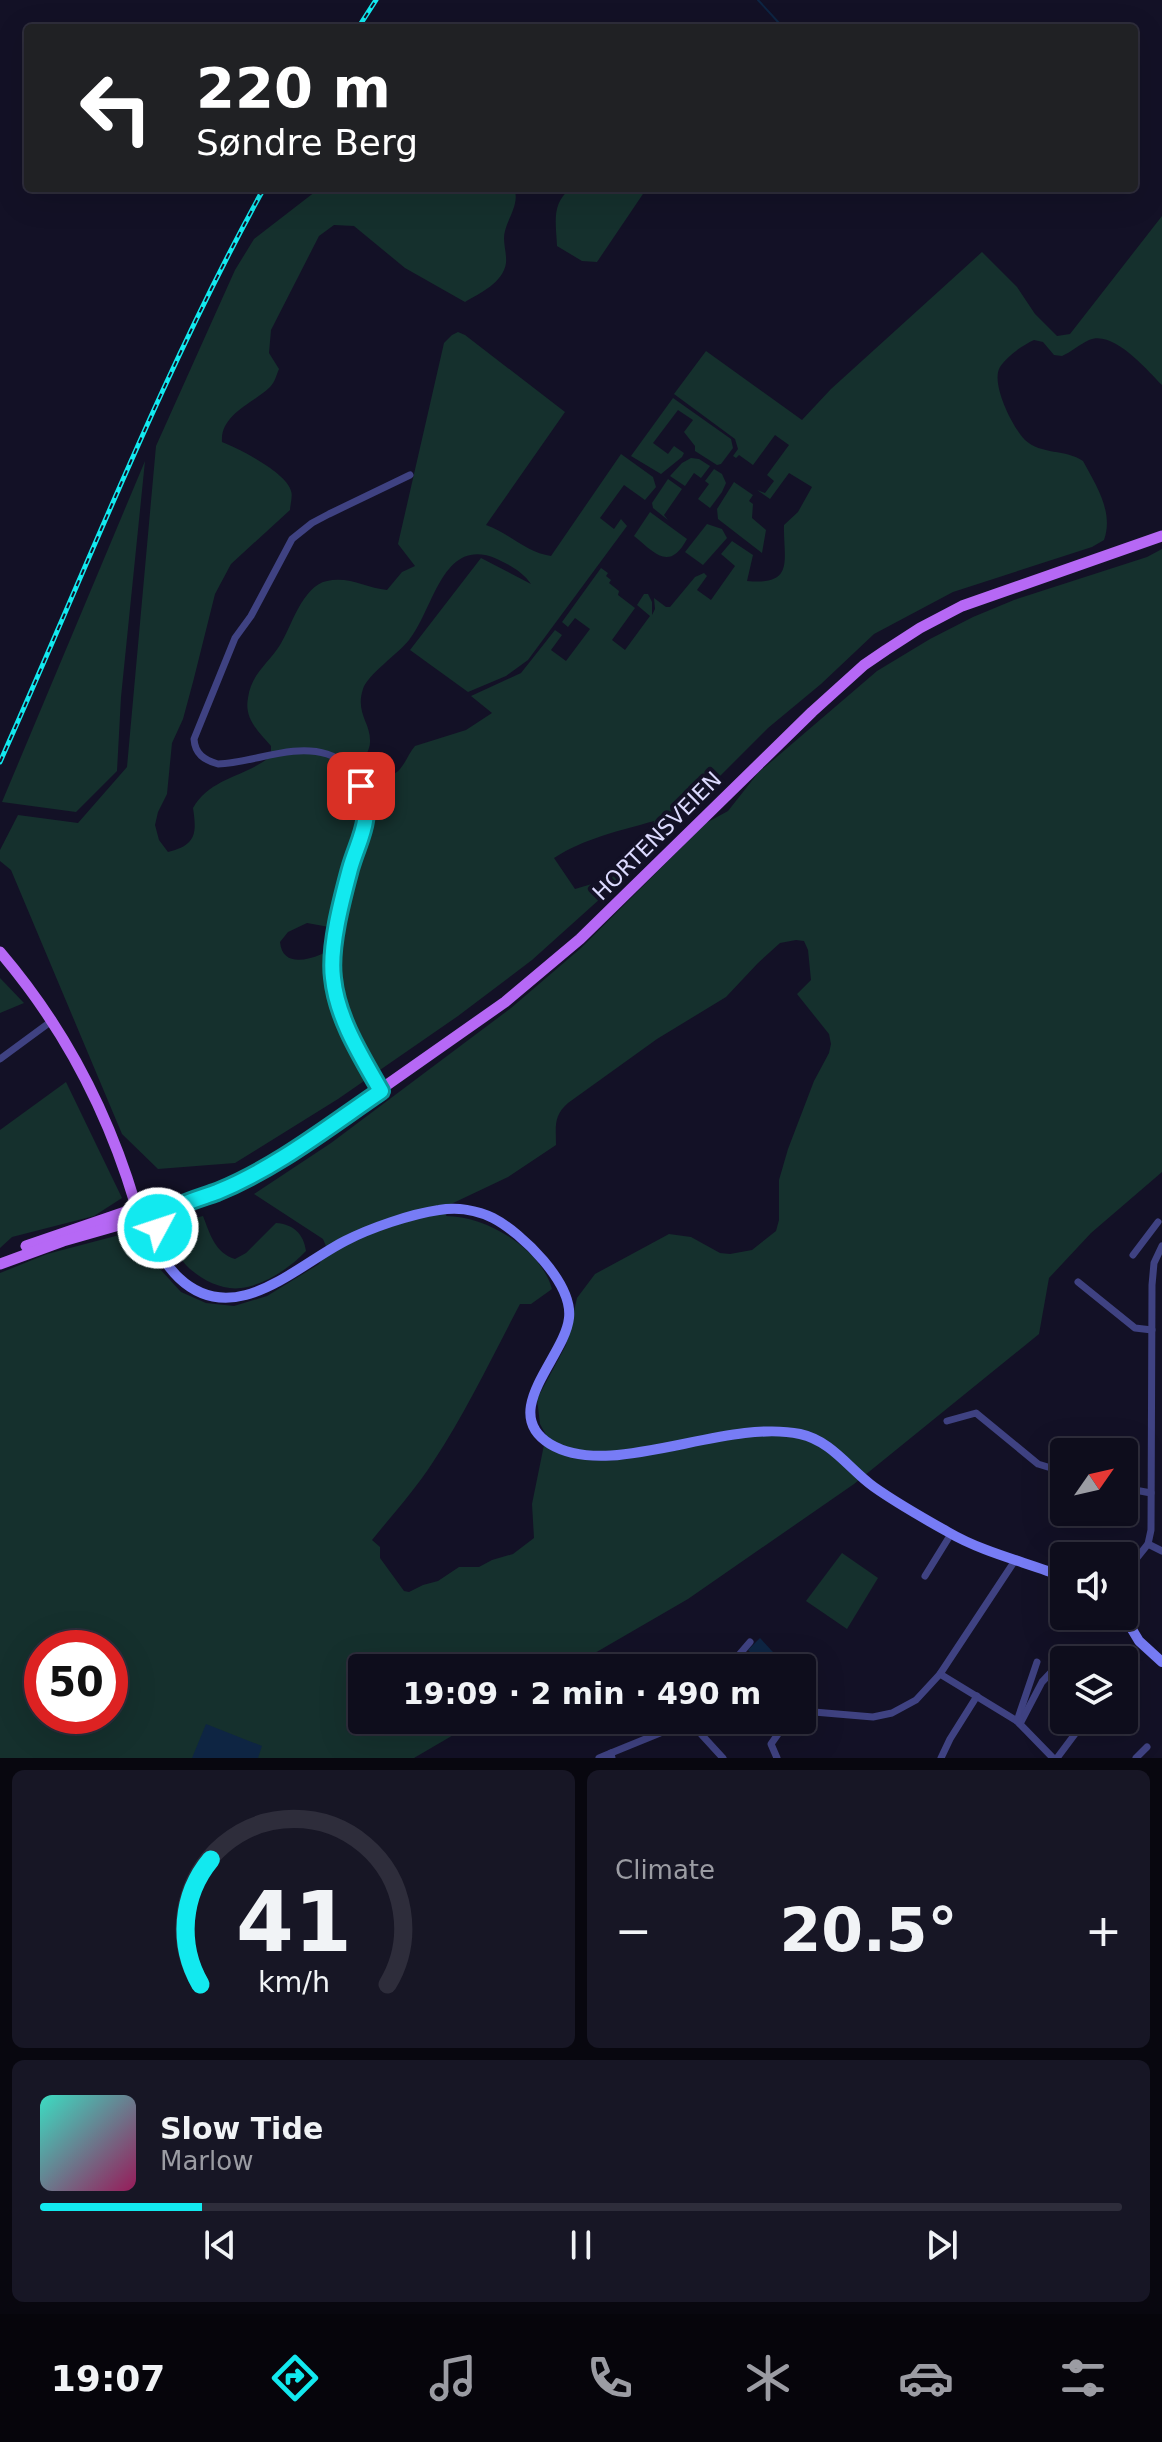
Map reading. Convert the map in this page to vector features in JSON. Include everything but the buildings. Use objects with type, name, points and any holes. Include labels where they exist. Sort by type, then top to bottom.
[{"type":"main road","name":"HORTENSVEIEN","points":[[0,1264],[126,1223],[149,1223],[280,1160],[381,1091],[549,967],[864,665],[920,628],[962,606],[1162,536]]},
{"type":"main road","points":[[0,952],[53,1020],[89,1083],[164,1259],[179,1278],[197,1291],[219,1297],[242,1296],[269,1287],[346,1240],[365,1232],[437,1210],[481,1213],[507,1227],[529,1246],[553,1273],[568,1303],[566,1333],[538,1386],[530,1409],[534,1429],[550,1444],[573,1452],[615,1456],[729,1433],[761,1431],[803,1435],[826,1444],[874,1487],[951,1534],[1050,1572]]},
{"type":"main road","name":"HORTENSVEIEN","points":[[0,1257],[141,1203],[196,1200]]},
{"type":"main road","points":[[141,1203],[159,1210],[149,1223]]},
{"type":"main road","points":[[1132,1630],[1139,1641],[1162,1662]]},
{"type":"street","points":[[381,1091],[340,1013],[333,978],[333,956],[342,908],[351,866],[361,845],[365,826],[364,793],[359,781],[351,769],[339,760],[327,754],[308,751],[218,764],[200,755],[194,739],[235,638],[251,616],[292,539],[320,518],[410,475]]},
{"type":"street","points":[[0,1059],[53,1020]]},
{"type":"street","points":[[1133,1255],[1161,1221]]},
{"type":"street","points":[[1138,1556],[1148,1544],[1151,1530],[1153,1270],[1162,1246]]},
{"type":"street","points":[[1078,1282],[1135,1328],[1152,1330]]},
{"type":"street","points":[[947,1421],[976,1413],[1038,1464],[1050,1468]]},
{"type":"street","points":[[1152,1424],[1162,1422]]},
{"type":"street","points":[[1138,1491],[1151,1493]]},
{"type":"street","points":[[925,1576],[951,1534]]},
{"type":"street","points":[[1148,1544],[1162,1551]]},
{"type":"street","points":[[816,1713],[862,1718],[883,1716],[916,1700],[940,1674],[1016,1559]]},
{"type":"street","points":[[740,1654],[750,1642]]},
{"type":"street","points":[[1018,1722],[1037,1662]]},
{"type":"street","points":[[1018,1722],[1050,1673]]},
{"type":"street","points":[[940,1674],[1018,1722],[1055,1758],[1075,1734]]},
{"type":"street","points":[[941,1758],[977,1696]]},
{"type":"street","points":[[599,1758],[611,1756],[661,1734]]},
{"type":"street","points":[[702,1734],[723,1758]]},
{"type":"street","points":[[777,1758],[771,1744],[778,1734]]},
{"type":"street","points":[[1136,1758],[1147,1747]]},
{"type":"green space","points":[[315,192],[516,194],[504,235],[504,270],[490,287],[465,302],[405,268],[354,226],[334,225],[319,236],[271,330],[269,353],[279,369],[274,381],[232,417],[223,432],[222,442],[272,469],[288,484],[291,491],[290,510],[231,564],[215,594],[183,719],[172,743],[167,794],[155,825],[159,840],[168,852],[184,846],[192,837],[195,825],[193,808],[200,798],[219,783],[271,756],[271,746],[253,724],[248,712],[250,690],[256,676],[280,645],[304,599],[318,584],[335,580],[387,590],[402,572],[415,566],[398,544],[444,343],[458,332],[565,412],[486,525],[534,551],[551,556],[621,454],[653,477],[656,487],[645,500],[624,485],[600,518],[614,529],[621,519],[627,526],[528,660],[506,676],[468,692],[410,650],[481,558],[531,584],[511,566],[478,554],[464,557],[452,566],[409,640],[370,677],[363,689],[361,705],[370,742],[366,755],[353,774],[355,781],[396,773],[415,746],[466,730],[492,713],[471,696],[521,673],[555,630],[562,635],[551,650],[566,661],[590,629],[575,618],[568,627],[562,622],[601,568],[608,573],[609,583],[619,591],[618,595],[635,608],[612,640],[625,650],[650,616],[637,605],[644,594],[648,594],[652,602],[652,615],[654,598],[670,607],[695,577],[704,573],[707,576],[697,590],[711,600],[735,566],[721,554],[732,541],[753,555],[747,581],[773,579],[780,574],[785,559],[784,525],[798,512],[812,487],[789,473],[770,499],[757,490],[765,493],[774,481],[767,475],[789,445],[775,435],[753,465],[739,455],[736,458],[733,456],[738,449],[735,439],[674,394],[706,351],[802,420],[831,389],[982,252],[1017,287],[1035,314],[1057,336],[1070,334],[1162,216],[1162,385],[1139,361],[1108,340],[1089,340],[1062,356],[1054,355],[1043,342],[1034,340],[1016,351],[1003,363],[998,374],[1000,394],[1009,416],[1031,445],[1083,461],[1105,509],[1107,530],[1104,540],[1092,547],[953,592],[874,634],[768,728],[641,862],[532,960],[458,1016],[338,1099],[235,1163],[158,1169],[122,1134],[11,870],[0,861],[0,850],[18,815],[78,823],[127,767],[156,446],[235,270],[254,239]],"holes":[[[654,821],[643,848],[612,878],[575,889],[554,858],[590,840]],[[307,923],[341,932],[340,945],[305,959],[296,960],[283,952],[280,942],[288,932]]]},
{"type":"green space","points":[[644,192],[597,262],[582,261],[557,246],[558,207],[565,194]]},
{"type":"green space","points":[[673,398],[731,439],[733,448],[721,464],[717,465],[695,451],[695,446],[684,432],[693,420],[678,410],[653,443],[668,454],[674,446],[684,453],[682,457],[661,474],[631,456]]},
{"type":"green space","points":[[691,458],[710,466],[701,478],[694,473],[685,486],[670,476]]},
{"type":"green space","points":[[145,461],[121,697],[117,771],[76,812],[2,802]]},
{"type":"green space","points":[[714,469],[722,474],[726,483],[710,508],[698,499],[709,484],[705,481]]},
{"type":"green space","points":[[668,479],[682,489],[664,515],[668,520],[653,508],[652,503]]},
{"type":"green space","points":[[734,482],[753,495],[749,501],[753,504],[752,518],[766,530],[762,553],[718,519],[717,509]]},
{"type":"green space","points":[[650,512],[687,539],[674,555],[668,557],[655,553],[634,536]]},
{"type":"green space","points":[[707,524],[722,529],[727,538],[703,565],[685,552]]},
{"type":"green space","points":[[1162,549],[1162,1172],[1091,1233],[1049,1278],[1039,1334],[854,1484],[688,1599],[593,1654],[348,1654],[348,1734],[455,1734],[414,1758],[0,1758],[0,1273],[47,1254],[127,1233],[181,1292],[206,1303],[234,1306],[267,1296],[319,1264],[328,1251],[323,1239],[254,1194],[331,1143],[511,1008],[581,948],[706,823],[728,811],[758,773],[877,671],[930,639],[1014,600],[1147,557]],"holes":[[[804,941],[811,980],[797,994],[829,1034],[831,1044],[788,1149],[779,1180],[776,1231],[752,1250],[730,1254],[720,1253],[691,1237],[669,1234],[595,1274],[577,1298],[566,1345],[537,1399],[540,1424],[546,1435],[532,1504],[534,1538],[513,1554],[479,1567],[459,1567],[438,1581],[404,1591],[380,1558],[380,1547],[372,1540],[419,1482],[445,1443],[520,1304],[531,1304],[552,1289],[546,1274],[524,1248],[478,1222],[446,1216],[449,1205],[508,1177],[556,1145],[558,1117],[568,1103],[657,1039],[726,997],[780,943]]]},
{"type":"green space","points":[[0,978],[24,1003],[0,1013]]},
{"type":"green space","points":[[66,1082],[122,1198],[94,1216],[12,1237],[0,1248],[0,1130]]},
{"type":"green space","points":[[203,1216],[218,1248],[235,1259],[246,1253],[276,1223],[288,1225],[297,1231],[306,1251],[268,1279],[241,1288],[225,1287],[193,1272],[175,1247],[175,1234],[184,1223]]},
{"type":"green space","points":[[842,1553],[878,1578],[847,1629],[806,1601]]},
{"type":"water","points":[[760,1638],[775,1654],[752,1654],[748,1650]]},
{"type":"water","points":[[206,1724],[262,1746],[258,1758],[192,1758]]},
{"type":"waterway","points":[[758,0],[779,23]]},
{"type":"railway","points":[[361,24],[376,0]]},
{"type":"railway","points":[[0,762],[158,400],[262,192]]},
{"type":"route","points":[[158,1228],[156,1222],[165,1214],[225,1189],[280,1160],[381,1091],[340,1013],[333,978],[339,921],[351,866],[361,845],[365,826],[361,786]]}]
